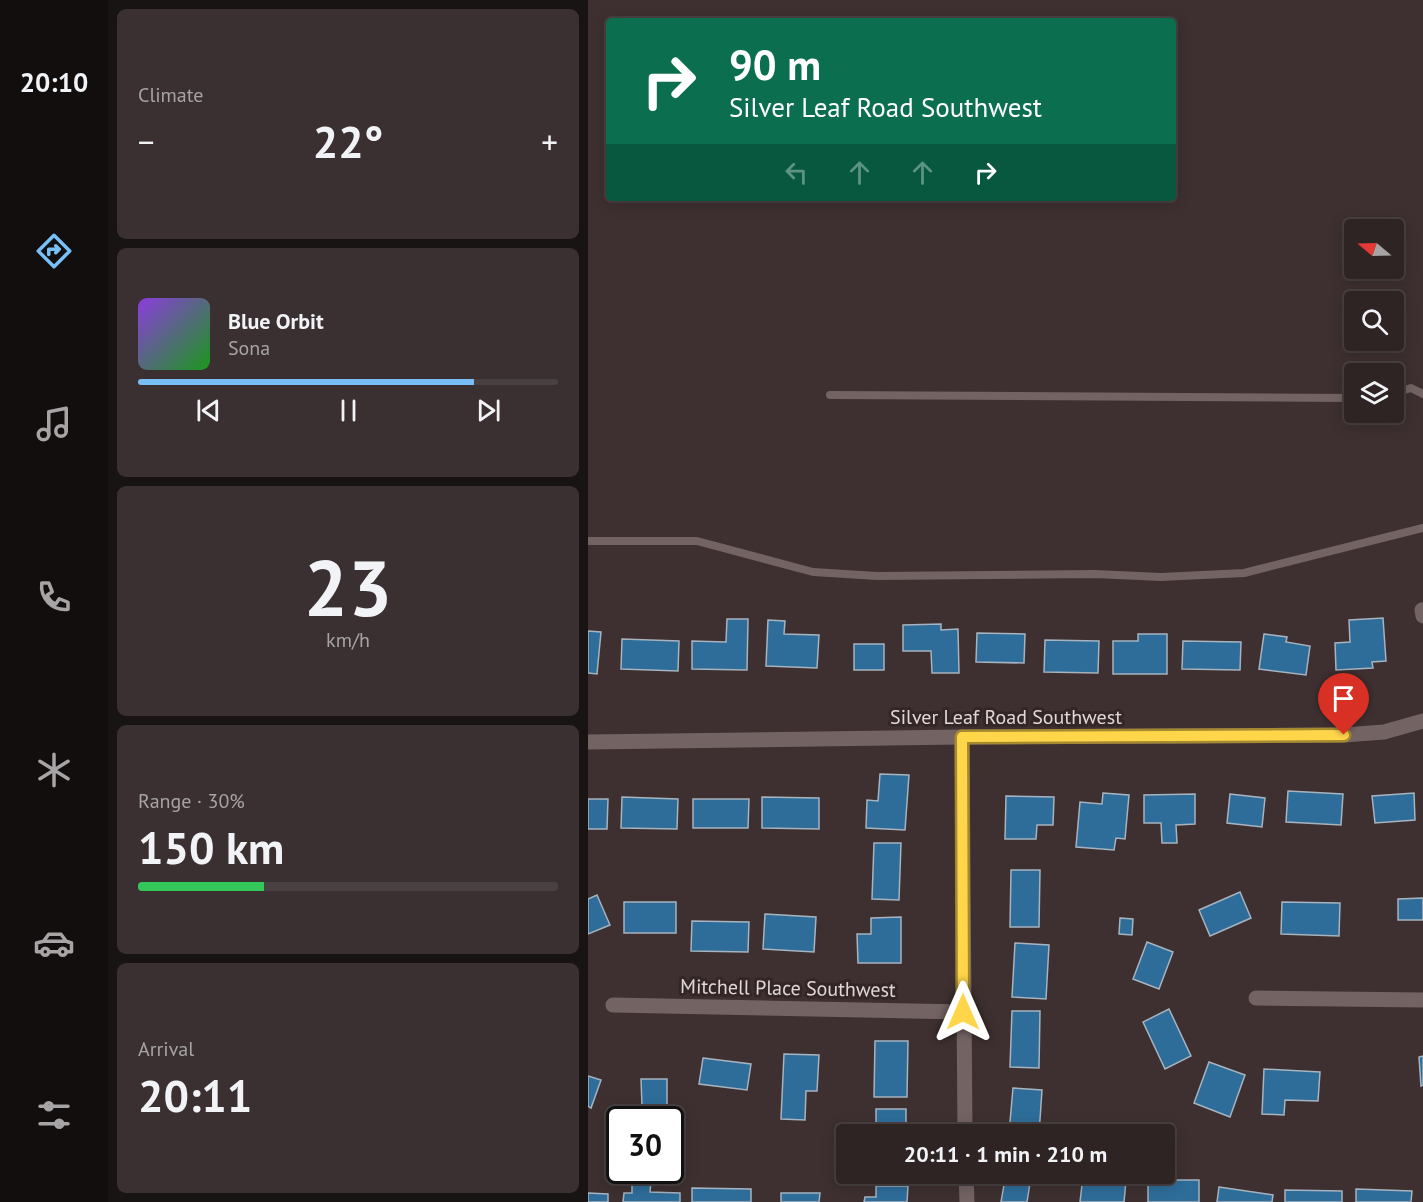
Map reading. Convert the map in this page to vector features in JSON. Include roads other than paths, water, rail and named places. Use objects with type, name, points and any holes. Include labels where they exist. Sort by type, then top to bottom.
[{"type":"street","name":"Silver Leaf Road Southwest","points":[[588,742],[1344,735],[1384,732],[1423,721]]},
{"type":"street","points":[[962,737],[965,1124]]},
{"type":"street","points":[[1256,998],[1423,1000]]},
{"type":"street","name":"Mitchell Place Southwest","points":[[613,1005],[963,1012]]},
{"type":"street","points":[[966,1184],[967,1202]]},
{"type":"lane","points":[[1404,390],[1411,388],[1423,394]]},
{"type":"lane","points":[[830,395],[1344,398]]},
{"type":"lane","points":[[588,541],[698,541],[813,572],[877,576],[1095,574],[1161,578],[1244,573],[1423,528]]}]
